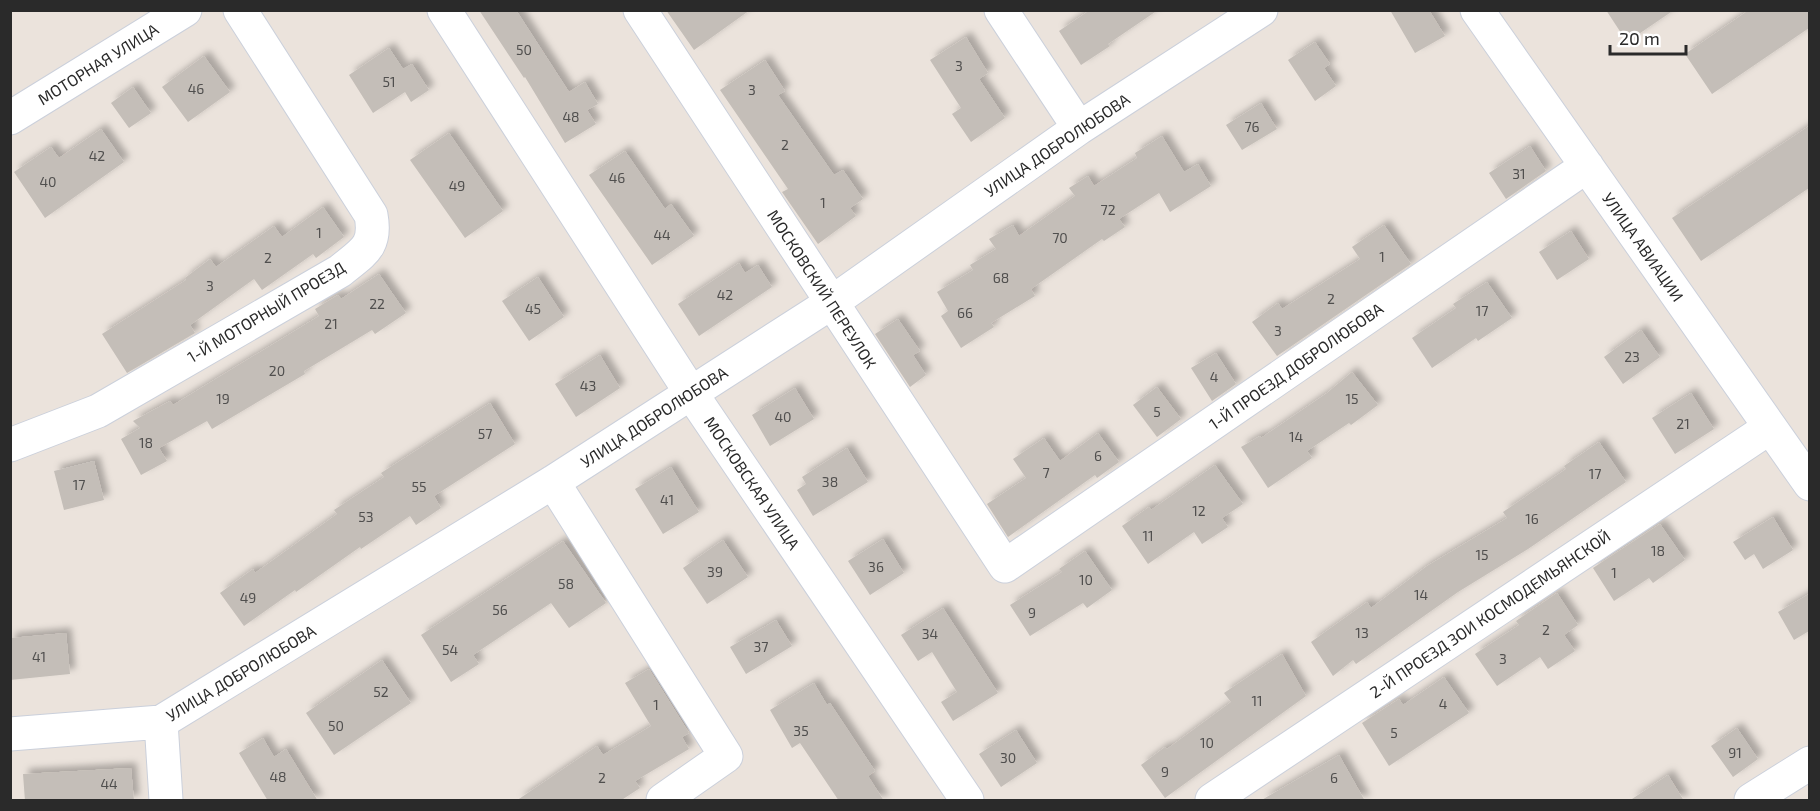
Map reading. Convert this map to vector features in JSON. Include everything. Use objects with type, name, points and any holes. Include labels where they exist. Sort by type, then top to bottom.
[{"type":"street","name":"МОТОРНАЯ УЛИЦА","points":[[10,118],[185,10]]},
{"type":"street","name":"1-Й МОТОРНЫЙ ПРОЕЗД","points":[[10,445],[98,411],[340,271],[368,248],[374,231],[370,215],[240,10]]},
{"type":"street","name":"МОСКОВСКАЯ УЛИЦА","points":[[444,10],[691,393],[967,801]]},
{"type":"street","name":"МОСКОВСКИЙ ПЕРЕУЛОК","points":[[640,10],[1005,566]]},
{"type":"street","points":[[1001,10],[1079,128]]},
{"type":"street","name":"УЛИЦА ДОБРОЛЮБОВА","points":[[10,734],[161,722],[553,482],[831,303],[1079,128],[1261,10]]},
{"type":"street","name":"УЛИЦА АВИАЦИИ","points":[[1477,10],[1809,484]]},
{"type":"street","name":"1-Й ПРОЕЗД ДОБРОЛЮБОВА","points":[[1005,566],[1587,166]]},
{"type":"street","name":"2-Й ПРОЕЗД ЗОИ КОСМОДЕМЬЯНСКОЙ","points":[[1212,801],[1769,428]]},
{"type":"street","points":[[553,482],[726,756],[663,801]]},
{"type":"street","points":[[161,722],[166,801]]},
{"type":"street","points":[[1752,801],[1809,764]]},
{"type":"building","points":[[479,10],[516,10],[569,92],[585,82],[598,104],[587,110],[596,124],[565,143],[525,77]]},
{"type":"building","points":[[666,10],[750,10],[694,50]]},
{"type":"building","points":[[1090,10],[1158,10],[1081,65],[1059,31]]},
{"type":"building","points":[[1390,10],[1429,10],[1445,36],[1415,53]]},
{"type":"building","points":[[1606,10],[1674,10],[1627,42]]},
{"type":"building","points":[[1749,10],[1809,10],[1809,28],[1712,94],[1685,54]]},
{"type":"building","points":[[966,37],[988,73],[979,79],[1005,118],[971,142],[952,114],[961,108],[930,60]]},
{"type":"building","points":[[1315,42],[1330,64],[1324,68],[1336,86],[1315,101],[1288,60]]},
{"type":"building","points":[[389,48],[403,69],[412,64],[429,90],[411,102],[405,92],[373,113],[349,75]]},
{"type":"building","points":[[204,56],[230,92],[188,122],[162,87]]},
{"type":"building","points":[[765,60],[785,91],[778,95],[834,175],[843,170],[863,199],[850,208],[856,216],[818,244],[782,192],[788,189],[720,90]]},
{"type":"building","points":[[133,87],[151,113],[129,128],[111,103]]},
{"type":"building","points":[[1261,103],[1277,129],[1242,150],[1226,125]]},
{"type":"building","points":[[1809,126],[1809,188],[1701,261],[1672,218]]},
{"type":"building","points":[[101,129],[124,162],[45,218],[14,172],[51,147],[59,158]]},
{"type":"building","points":[[449,133],[503,211],[465,238],[410,160]]},
{"type":"building","points":[[1162,136],[1184,172],[1198,164],[1211,186],[1170,212],[1159,193],[1119,219],[1125,227],[1104,241],[1102,239],[1031,289],[1035,296],[991,323],[994,327],[961,348],[941,316],[948,311],[937,292],[973,270],[970,265],[996,249],[989,239],[1013,225],[1019,236],[1075,196],[1069,188],[1088,176],[1094,186],[1137,158],[1135,153]]},
{"type":"building","points":[[1530,146],[1546,171],[1506,199],[1489,173]]},
{"type":"building","points":[[625,151],[665,209],[671,204],[694,236],[652,265],[589,175]]},
{"type":"building","points":[[323,207],[344,237],[316,258],[313,254],[262,290],[254,279],[190,325],[195,333],[127,373],[102,334],[186,280],[185,278],[210,259],[216,267],[274,226],[282,237]]},
{"type":"building","points":[[1384,225],[1411,264],[1277,356],[1252,322],[1278,303],[1282,309],[1360,259],[1352,247]]},
{"type":"building","points":[[1571,231],[1589,259],[1557,280],[1539,252]]},
{"type":"building","points":[[739,263],[745,273],[758,265],[772,287],[699,336],[678,304]]},
{"type":"building","points":[[379,274],[406,313],[375,334],[372,330],[304,371],[305,374],[212,429],[207,421],[159,448],[167,461],[141,475],[121,439],[140,428],[133,421],[170,401],[173,405],[319,316],[315,309],[338,295],[341,299]]},
{"type":"building","points":[[538,277],[564,317],[529,341],[502,301]]},
{"type":"building","points":[[1487,282],[1512,318],[1478,341],[1476,338],[1432,368],[1412,338],[1456,308],[1453,304]]},
{"type":"building","points":[[898,319],[920,351],[913,355],[926,375],[910,387],[875,334]]},
{"type":"building","points":[[1641,330],[1660,357],[1623,384],[1604,357]]},
{"type":"building","points":[[1216,353],[1236,384],[1212,401],[1191,368]]},
{"type":"building","points":[[600,355],[620,388],[576,417],[555,384]]},
{"type":"building","points":[[1352,372],[1378,405],[1351,425],[1349,423],[1307,451],[1312,458],[1268,488],[1241,447],[1260,436],[1261,438],[1327,393]]},
{"type":"building","points":[[1157,387],[1181,419],[1157,437],[1133,405]]},
{"type":"building","points":[[795,388],[814,419],[770,446],[752,415]]},
{"type":"building","points":[[1691,393],[1714,429],[1675,454],[1652,418]]},
{"type":"building","points":[[490,403],[515,444],[434,496],[441,508],[416,525],[410,516],[361,549],[360,547],[296,592],[295,590],[244,626],[220,593],[253,569],[255,573],[337,514],[334,510],[384,477],[381,473]]},
{"type":"building","points":[[1098,433],[1119,462],[1097,478],[1095,475],[1008,537],[987,504],[1026,478],[1013,459],[1044,438],[1060,461]]},
{"type":"building","points":[[1599,442],[1626,482],[1528,549],[1458,592],[1356,664],[1353,660],[1333,676],[1311,642],[1367,602],[1371,608],[1427,566],[1507,518],[1503,512],[1566,469],[1564,466]]},
{"type":"building","points":[[847,448],[868,482],[813,516],[797,490],[806,484],[802,477]]},
{"type":"building","points":[[94,461],[104,500],[64,510],[54,471]]},
{"type":"building","points":[[1215,465],[1243,504],[1222,518],[1228,527],[1202,544],[1194,532],[1148,564],[1122,526],[1149,507],[1151,510]]},
{"type":"building","points":[[671,467],[699,512],[663,534],[635,489]]},
{"type":"building","points":[[1773,517],[1793,550],[1763,569],[1754,554],[1745,560],[1733,542]]},
{"type":"building","points":[[1660,524],[1685,560],[1653,583],[1649,578],[1614,601],[1593,568]]},
{"type":"building","points":[[883,539],[904,573],[870,595],[848,561]]},
{"type":"building","points":[[723,540],[748,577],[707,604],[683,568]]},
{"type":"building","points":[[563,541],[606,603],[569,628],[551,603],[473,655],[479,664],[451,682],[421,635]]},
{"type":"building","points":[[1085,551],[1112,590],[1087,608],[1083,603],[1030,636],[1010,605],[1062,572],[1059,569]]},
{"type":"building","points":[[1557,593],[1578,625],[1564,635],[1575,651],[1548,669],[1540,657],[1497,686],[1475,654],[1519,625],[1516,621]]},
{"type":"building","points":[[1809,594],[1809,631],[1794,640],[1778,612]]},
{"type":"building","points":[[943,608],[998,693],[953,721],[941,702],[957,692],[932,652],[918,661],[901,635]]},
{"type":"building","points":[[776,620],[792,646],[746,674],[730,647]]},
{"type":"building","points":[[66,633],[70,674],[10,680],[10,638]]},
{"type":"building","points":[[1282,654],[1306,696],[1165,798],[1141,765],[1165,747],[1167,749],[1231,702],[1224,693]]},
{"type":"building","points":[[382,660],[411,703],[334,755],[306,713]]},
{"type":"building","points":[[649,669],[689,733],[682,737],[689,749],[635,781],[640,788],[620,801],[516,801],[597,746],[603,755],[651,726],[625,683]]},
{"type":"building","points":[[1444,677],[1469,713],[1389,766],[1362,723],[1399,699],[1403,705]]},
{"type":"building","points":[[814,683],[827,705],[830,703],[875,771],[868,776],[884,801],[839,801],[800,743],[792,748],[770,710]]},
{"type":"building","points":[[1737,728],[1758,759],[1733,777],[1711,746]]},
{"type":"building","points":[[1016,730],[1037,763],[1001,787],[979,754]]},
{"type":"building","points":[[263,738],[274,757],[286,749],[318,801],[268,801],[239,753]]},
{"type":"building","points":[[1339,755],[1365,801],[1260,801]]},
{"type":"building","points":[[131,768],[134,801],[25,801],[23,774]]},
{"type":"building","points":[[1668,775],[1684,801],[1629,801]]}]
